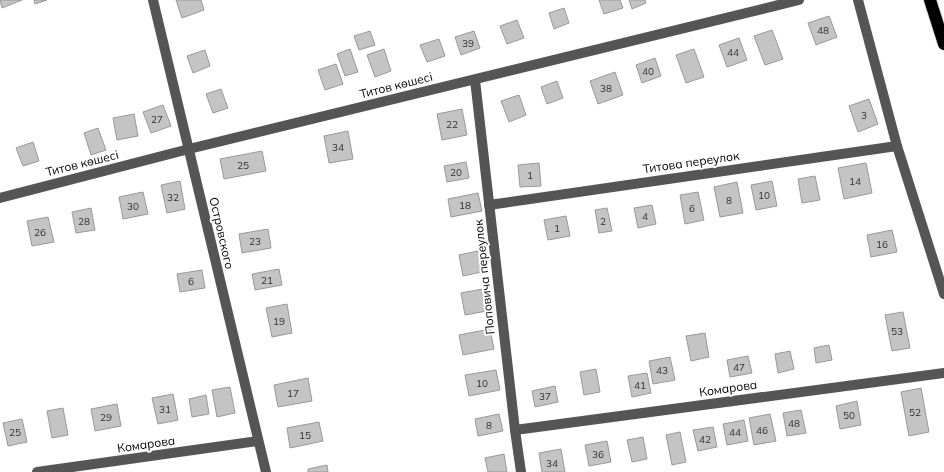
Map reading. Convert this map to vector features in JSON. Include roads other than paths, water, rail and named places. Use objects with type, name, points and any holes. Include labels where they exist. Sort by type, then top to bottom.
[{"type":"highway","points":[[930,0],[944,44]]},
{"type":"street","name":"Островского","points":[[153,0],[266,472]]},
{"type":"street","name":"Титов көшесі","points":[[0,198],[189,149],[799,0]]},
{"type":"street","points":[[858,0],[897,146],[944,294]]},
{"type":"street","name":"Поповича переулок","points":[[474,80],[514,430],[521,472]]},
{"type":"street","name":"Титова переулок","points":[[489,205],[897,146]]},
{"type":"street","name":"Комарова","points":[[514,430],[944,372]]},
{"type":"street","name":"Комарова","points":[[37,472],[258,441]]}]
